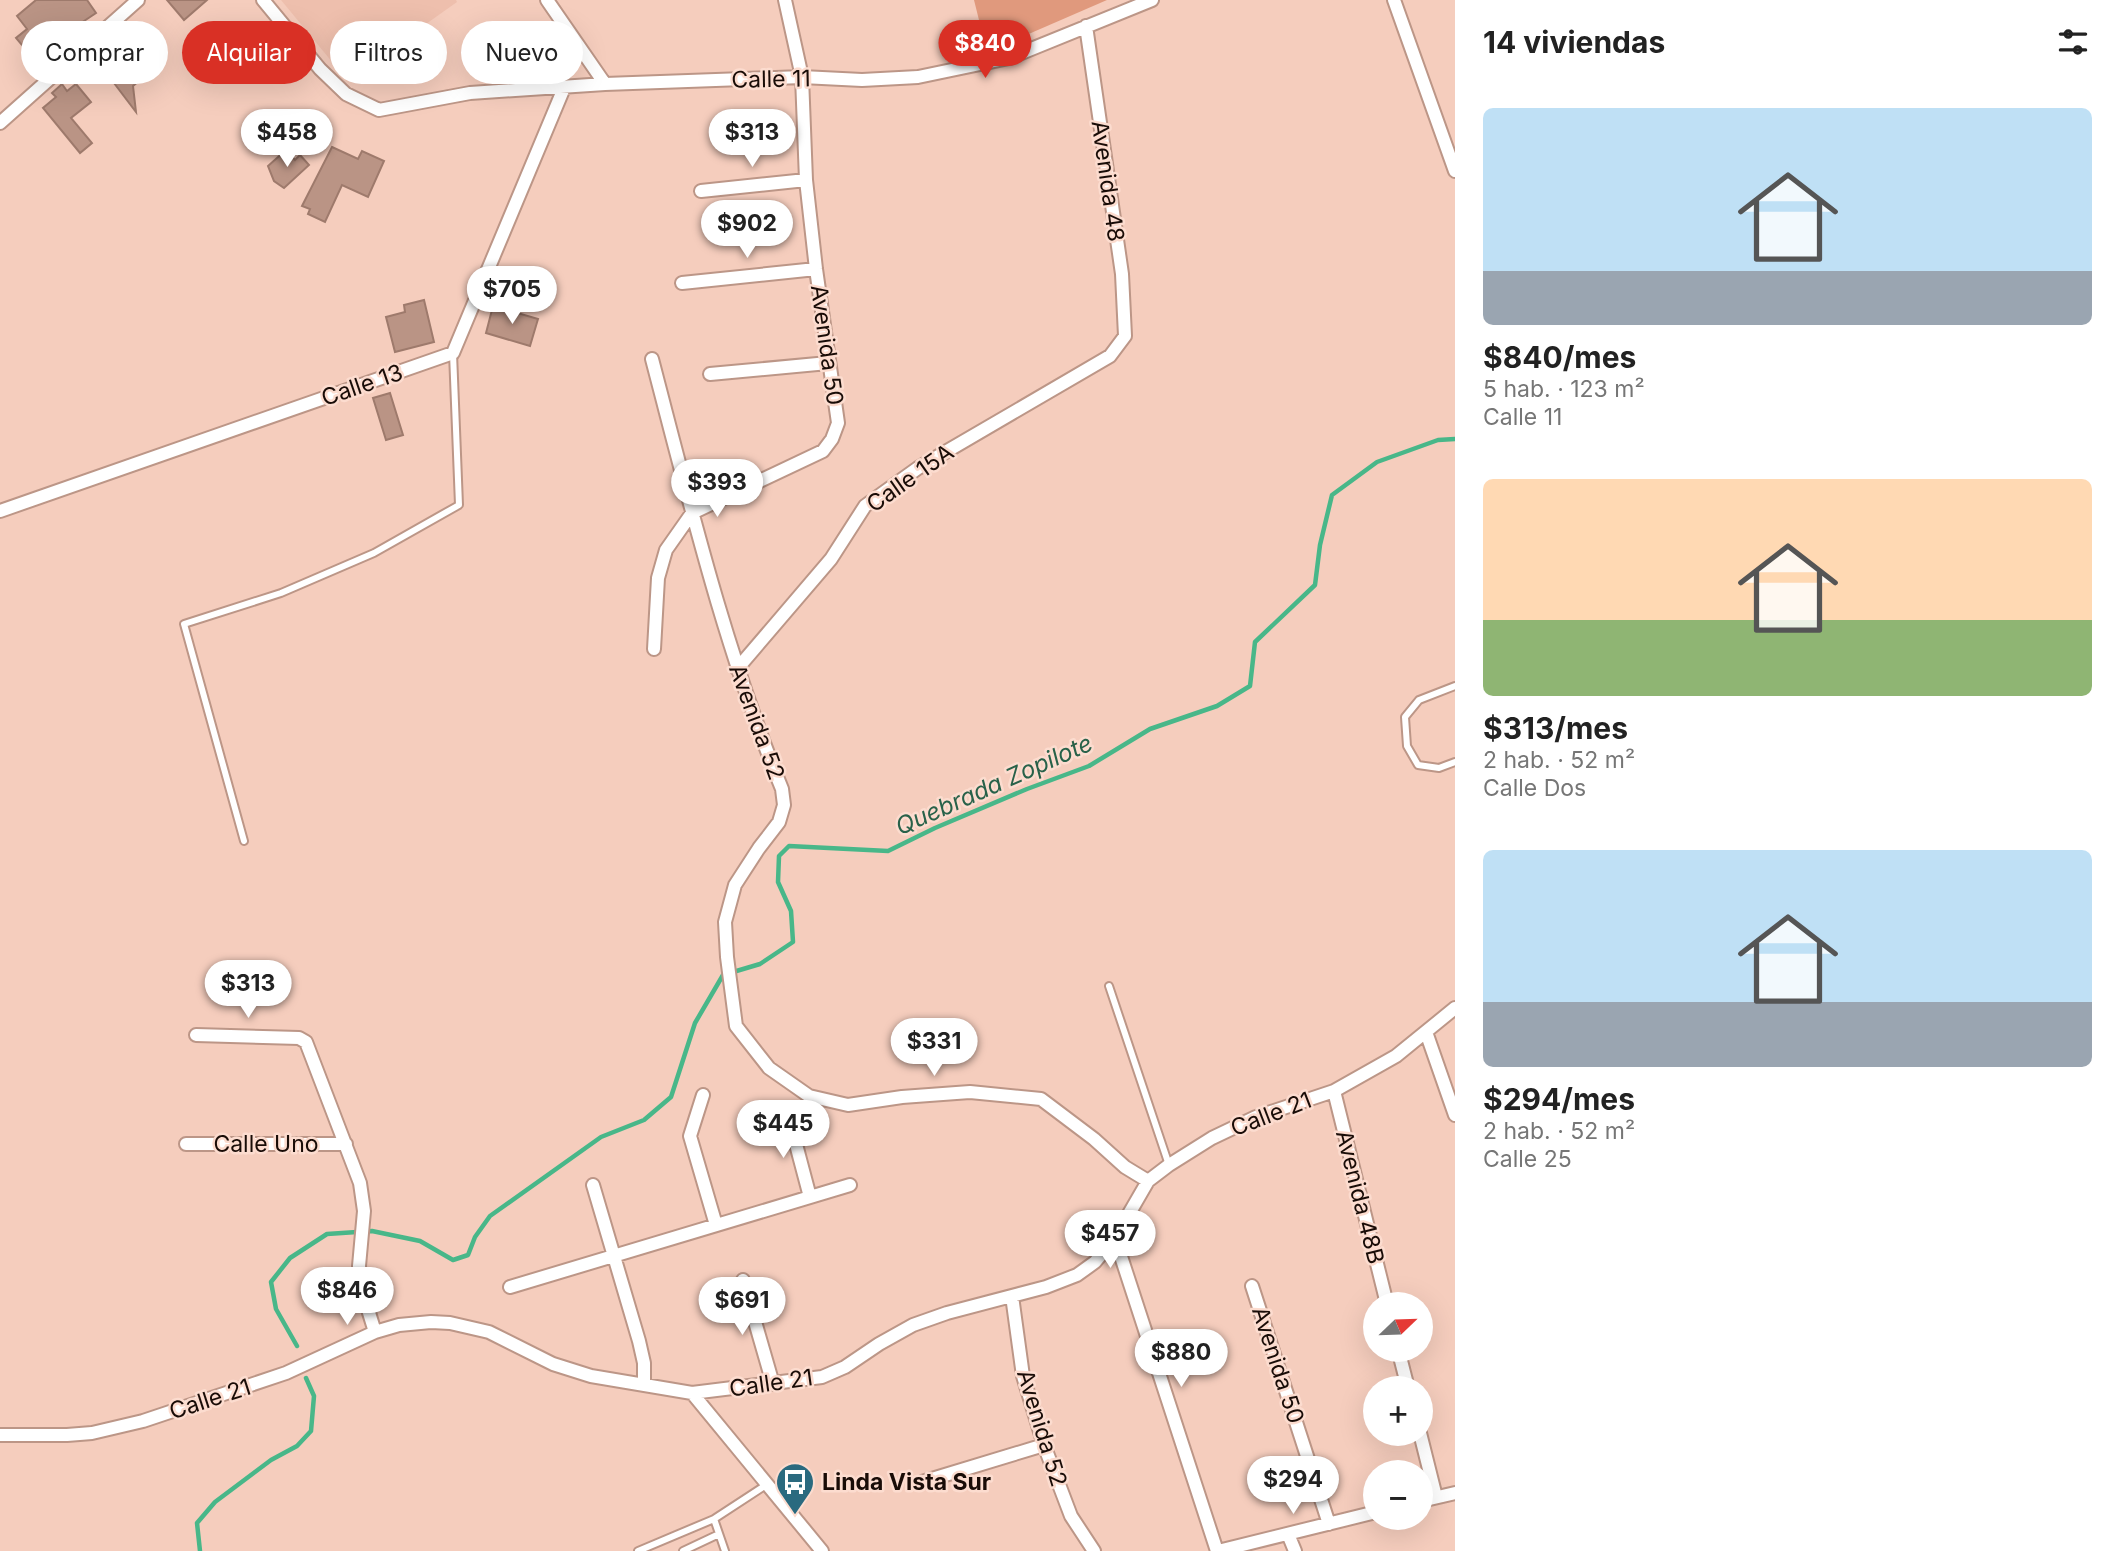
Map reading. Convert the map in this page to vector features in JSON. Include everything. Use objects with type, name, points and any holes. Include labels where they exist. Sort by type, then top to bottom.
[{"type":"street","points":[[0,122],[138,0]]},
{"type":"street","name":"Calle 11","points":[[263,0],[320,69],[346,94],[379,110],[470,93],[564,89],[605,84],[918,77],[1009,58],[1152,0]]},
{"type":"street","points":[[547,0],[605,84]]},
{"type":"street","name":"Avenida 50","points":[[692,513],[823,451],[832,439],[838,423],[806,180],[802,78],[785,0]]},
{"type":"street","points":[[1394,0],[1455,171]]},
{"type":"street","name":"Avenida 48","points":[[1086,26],[1122,274],[1125,336]]},
{"type":"street","points":[[453,353],[564,89]]},
{"type":"street","points":[[701,191],[806,180]]},
{"type":"street","points":[[682,283],[816,269]]},
{"type":"street","name":"Calle 15A","points":[[737,668],[831,559],[865,506],[918,467],[1110,356],[1125,336]]},
{"type":"street","name":"Calle 13","points":[[0,511],[453,353]]},
{"type":"street","name":"Avenida 52","points":[[653,359],[692,513],[737,668],[782,789],[784,805],[779,822],[734,886],[725,922],[736,1026],[769,1068],[809,1096],[848,1105],[970,1091],[1041,1099],[1094,1139],[1125,1167],[1148,1181]]},
{"type":"street","points":[[710,374],[828,363]]},
{"type":"street","points":[[654,649],[658,578],[666,550],[692,513]]},
{"type":"street","name":"Calle 21","points":[[0,1435],[79,1434],[143,1421],[278,1376],[375,1332],[399,1325],[450,1323],[489,1332],[553,1364],[591,1376],[692,1393],[822,1377],[845,1367],[913,1325],[1077,1275],[1095,1262],[1115,1238],[1148,1181],[1170,1165],[1212,1138],[1256,1117],[1334,1091],[1396,1056],[1455,1008]]},
{"type":"street","points":[[1426,1032],[1455,1115]]},
{"type":"street","points":[[196,1035],[299,1038],[306,1042],[311,1050],[360,1183],[364,1211],[361,1287],[375,1332]]},
{"type":"street","name":"Avenida 48B","points":[[1334,1091],[1384,1292]]},
{"type":"street","points":[[703,1095],[690,1136],[716,1225]]},
{"type":"street","points":[[788,1114],[810,1197]]},
{"type":"street","name":"Calle Uno","points":[[186,1144],[346,1144]]},
{"type":"street","points":[[593,1185],[639,1341],[644,1363],[644,1384]]},
{"type":"street","points":[[510,1287],[850,1185]]},
{"type":"street","points":[[1115,1238],[1217,1551],[1363,1515]]},
{"type":"street","points":[[743,1280],[773,1384]]},
{"type":"street","name":"Avenida 50","points":[[1252,1286],[1329,1524]]},
{"type":"street","name":"Avenida 52","points":[[1012,1296],[1023,1376],[1044,1445],[1070,1516],[1094,1551]]},
{"type":"street","points":[[692,1393],[822,1551]]},
{"type":"street","points":[[922,1482],[1044,1445]]},
{"type":"street","points":[[1423,1446],[1436,1497]]},
{"type":"street","points":[[1433,1498],[1455,1493]]},
{"type":"street","points":[[1288,1534],[1295,1551]]},
{"type":"lane","points":[[244,841],[184,624],[281,593],[374,552],[459,505],[453,353]]},
{"type":"lane","points":[[1455,686],[1419,700],[1405,717],[1407,746],[1418,765],[1439,768],[1455,762]]},
{"type":"lane","points":[[1109,986],[1170,1165]]},
{"type":"lane","points":[[638,1551],[714,1519],[768,1483]]},
{"type":"lane","points":[[714,1519],[725,1551]]},
{"type":"lane","points":[[683,1551],[719,1534]]},
{"type":"shaded area","points":[[281,0],[457,2],[430,21],[330,21],[330,59],[316,42],[316,21],[298,21]]},
{"type":"shaded area","points":[[974,0],[1107,0],[987,52]]},
{"type":"building","points":[[36,0],[87,0],[96,13],[84,21],[21,21],[17,16]]},
{"type":"building","points":[[167,0],[207,0],[184,20]]},
{"type":"building","points":[[62,84],[67,91],[76,84],[91,102],[71,118],[92,143],[80,153],[43,108],[56,97],[52,93]]},
{"type":"building","points":[[115,84],[135,84],[133,86],[136,112]]},
{"type":"building","points":[[332,147],[358,159],[362,151],[384,161],[368,197],[342,185],[325,222],[308,214],[310,209],[302,206]]},
{"type":"building","points":[[286,150],[295,160],[300,155],[309,165],[284,188],[274,181],[268,166]]},
{"type":"building","points":[[424,300],[434,342],[395,352],[386,317],[405,312],[404,305]]},
{"type":"building","points":[[493,306],[538,319],[530,346],[486,333]]},
{"type":"building","points":[[390,393],[403,435],[386,440],[373,398]]},
{"type":"waterway","name":"Quebrada Zopilote","points":[[297,1346],[276,1309],[271,1282],[290,1258],[327,1234],[372,1231],[420,1241],[453,1260],[468,1255],[475,1237],[490,1216],[601,1137],[644,1120],[671,1097],[695,1023],[723,975],[760,964],[793,942],[791,911],[778,882],[779,856],[789,846],[888,851],[1027,789],[1089,766],[1150,729],[1217,706],[1250,686],[1255,642],[1315,585],[1320,545],[1332,495],[1377,462],[1438,440],[1455,439]]},
{"type":"waterway","points":[[200,1551],[197,1523],[215,1502],[271,1460],[297,1446],[311,1431],[314,1396],[306,1378]]},
{"type":"place","name":"Linda Vista Sur","points":[[795,1516]]}]
